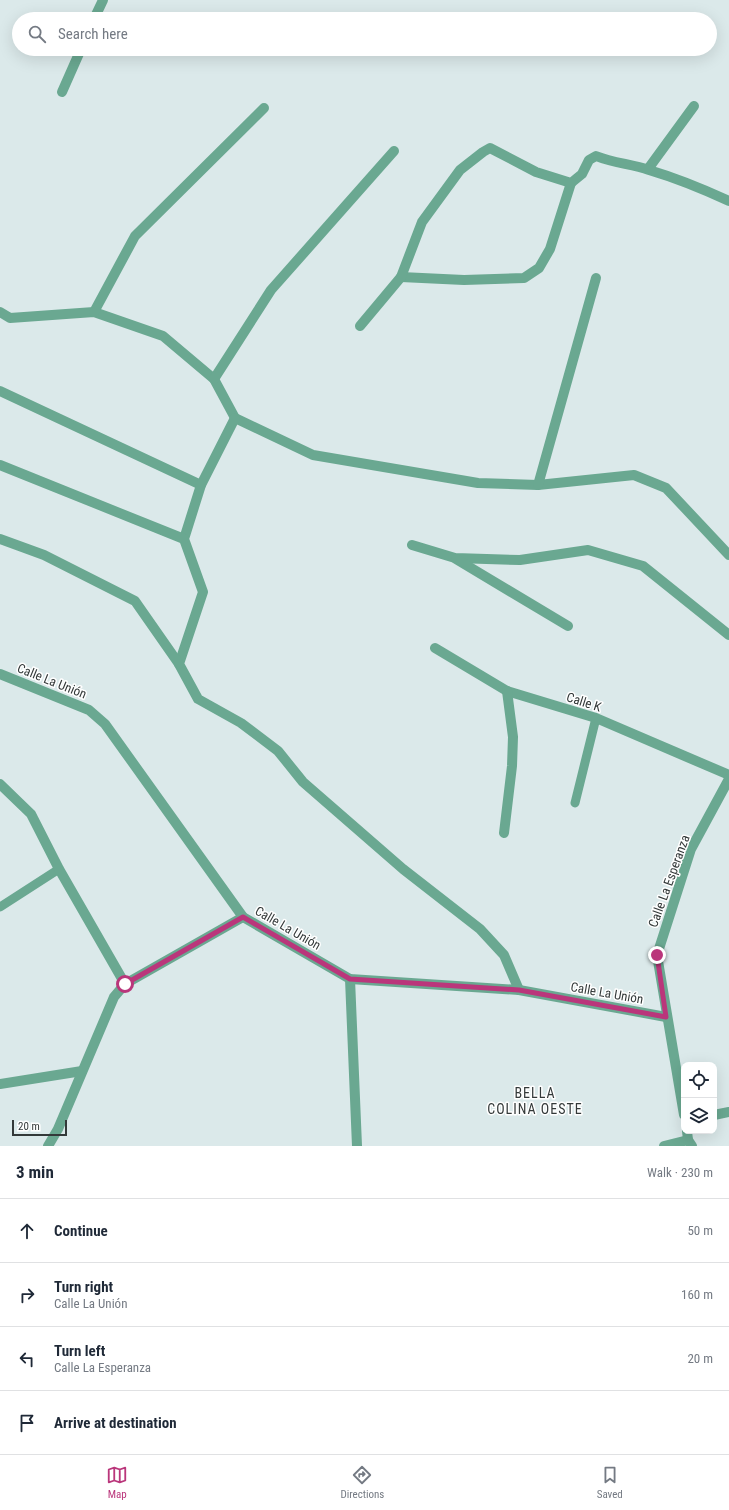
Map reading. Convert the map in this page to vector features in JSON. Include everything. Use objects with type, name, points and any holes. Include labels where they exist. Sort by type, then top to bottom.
[{"type":"street","points":[[97,12],[103,0]]},
{"type":"street","points":[[62,92],[78,56]]},
{"type":"street","points":[[648,169],[694,106]]},
{"type":"street","points":[[94,312],[135,236],[264,108]]},
{"type":"street","points":[[360,326],[401,277],[422,222],[460,170],[483,152],[490,148],[536,172],[570,183]]},
{"type":"street","points":[[214,379],[270,290],[394,151]]},
{"type":"street","points":[[401,277],[464,280],[524,278],[539,268],[550,250],[570,183],[582,174],[589,160],[596,156],[611,162],[648,169],[710,192],[729,201]]},
{"type":"street","points":[[538,485],[596,278]]},
{"type":"street","points":[[0,312],[10,318],[94,312],[163,336],[214,379],[235,418],[313,455],[478,483],[538,485],[634,476],[666,488],[729,555]]},
{"type":"street","points":[[0,391],[201,485]]},
{"type":"street","points":[[179,664],[203,592],[184,540],[201,485],[235,418]]},
{"type":"street","points":[[0,465],[184,540]]},
{"type":"street","points":[[0,539],[44,555],[134,601],[179,664],[198,699],[241,723],[278,751],[303,782],[403,869],[480,929],[504,955],[519,990]]},
{"type":"street","points":[[412,545],[454,558],[568,626]]},
{"type":"street","points":[[454,558],[520,560],[588,550],[643,566],[729,635]]},
{"type":"street","name":"Calle K","points":[[435,648],[507,691],[596,718],[729,775]]},
{"type":"street","name":"Calle La Unión","points":[[0,674],[89,710],[105,724],[243,917],[350,979],[519,990],[666,1017]]},
{"type":"street","points":[[504,833],[512,766],[512,745],[507,691]]},
{"type":"street","name":"Calle La Esperanza","points":[[681,1099],[666,1017],[657,955],[691,849],[729,779]]},
{"type":"street","points":[[0,784],[31,814],[59,869],[125,984]]},
{"type":"street","points":[[48,1146],[58,1129],[114,997],[125,984],[243,917]]},
{"type":"street","points":[[350,979],[357,1146]]},
{"type":"street","points":[[0,1084],[82,1071]]},
{"type":"street","points":[[717,1114],[729,1112]]},
{"type":"street","points":[[664,1146],[689,1139]]},
{"type":"lane","points":[[574,803],[596,718]]},
{"type":"lane","points":[[0,908],[59,869]]},
{"type":"district","name":"BELLA COLINA OESTE","points":[[535,1102]]},
{"type":"route","points":[[125,984],[243,917],[350,979],[519,990],[666,1017],[657,955]]}]
